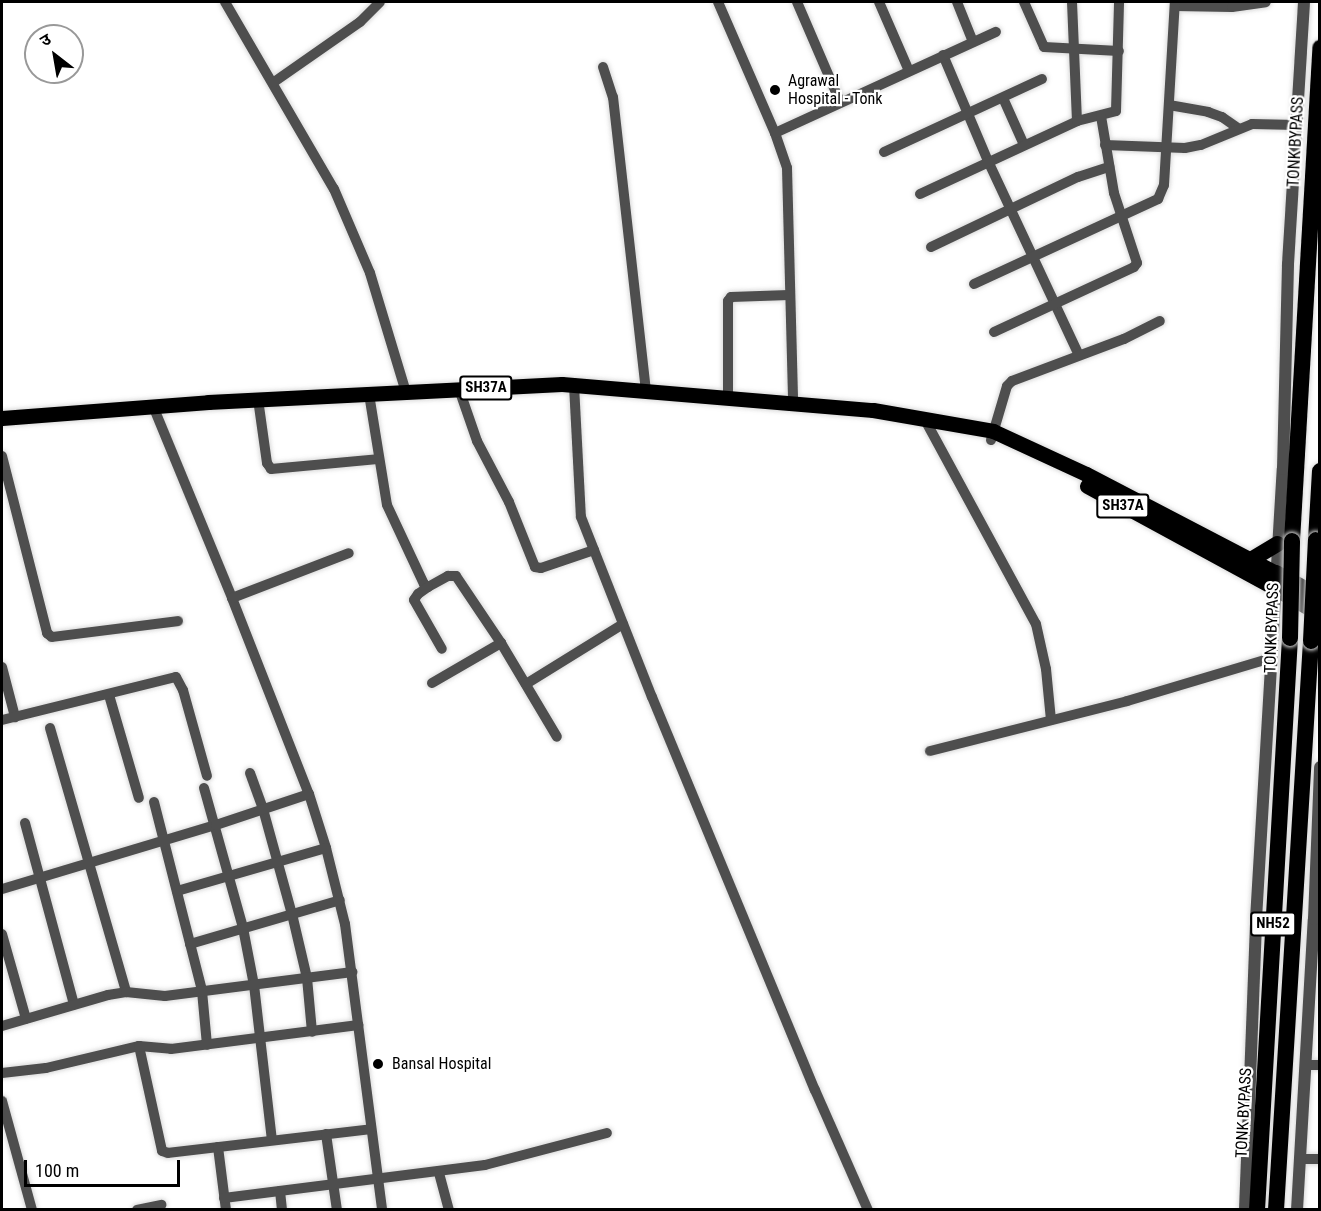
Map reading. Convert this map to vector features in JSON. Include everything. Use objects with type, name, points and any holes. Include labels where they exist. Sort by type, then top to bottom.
[{"type":"highway","name":"TONK BYPASS","points":[[1257,1209],[1290,638],[1285,542],[1320,48]]},
{"type":"highway","name":"NH52","points":[[1276,1209],[1320,471]]},
{"type":"highway","points":[[1249,561],[1285,542]]},
{"type":"highway","points":[[1276,581],[1320,597]]},
{"type":"highway","points":[[1276,581],[1320,614]]},
{"type":"main road","name":"SH37A","points":[[2,418],[258,399],[574,385],[873,410],[969,427],[1086,474],[1249,561],[1276,581]]},
{"type":"main road","name":"SH37A","points":[[992,435],[1089,487],[1276,581]]},
{"type":"street","points":[[274,82],[360,22],[380,2]]},
{"type":"street","points":[[718,2],[775,133],[787,168],[793,403]]},
{"type":"street","points":[[797,2],[840,102]]},
{"type":"street","points":[[879,2],[909,71]]},
{"type":"street","points":[[957,2],[973,42]]},
{"type":"street","points":[[1024,2],[1044,47],[1119,51]]},
{"type":"street","points":[[1072,2],[1077,121]]},
{"type":"street","points":[[920,194],[1077,121],[1116,111],[1118,106],[1119,2]]},
{"type":"street","points":[[974,284],[1120,216],[1154,203],[1162,193],[1175,4],[1232,8],[1266,2]]},
{"type":"street","points":[[1245,1209],[1256,919],[1271,658],[1276,581],[1285,542],[1283,470],[1288,264],[1304,2]]},
{"type":"street","points":[[227,3],[334,189],[370,273],[406,392]]},
{"type":"street","points":[[775,133],[996,32]]},
{"type":"street","points":[[943,55],[988,161],[1034,255],[1079,356]]},
{"type":"street","points":[[603,67],[613,97],[646,391]]},
{"type":"street","points":[[884,152],[1042,79]]},
{"type":"street","points":[[1003,98],[1024,145]]},
{"type":"street","points":[[1169,105],[1215,114],[1238,128]]},
{"type":"street","points":[[994,332],[1134,267],[1137,262],[1120,216],[1101,116]]},
{"type":"street","points":[[1106,145],[1166,149],[1201,145],[1238,128],[1260,124],[1297,125]]},
{"type":"street","points":[[931,247],[1078,177],[1109,167]]},
{"type":"street","points":[[728,398],[728,301],[731,297],[789,295]]},
{"type":"street","points":[[992,435],[1007,386],[1012,381],[1124,339],[1160,321]]},
{"type":"street","points":[[574,385],[581,517],[815,1090],[868,1209]]},
{"type":"street","points":[[459,389],[477,441],[509,502],[535,567],[541,568],[594,550]]},
{"type":"street","points":[[369,394],[378,459],[391,516],[424,584],[428,587]]},
{"type":"street","points":[[258,399],[267,463],[271,469],[378,459]]},
{"type":"street","points":[[153,406],[309,794],[326,848],[340,900],[352,972],[382,1209]]},
{"type":"street","points":[[924,418],[1036,624],[1046,669],[1051,720]]},
{"type":"street","points":[[2,456],[47,633],[52,637],[178,621]]},
{"type":"street","points":[[232,598],[349,553]]},
{"type":"street","points":[[442,649],[414,600],[428,587],[448,576],[456,576],[501,643],[557,737]]},
{"type":"street","points":[[526,684],[623,624]]},
{"type":"street","points":[[432,683],[501,643]]},
{"type":"street","points":[[930,751],[1127,701],[1271,658]]},
{"type":"street","points":[[2,668],[15,717]]},
{"type":"street","points":[[2,720],[109,695],[169,676],[176,676],[183,690],[207,776]]},
{"type":"street","points":[[109,695],[139,798]]},
{"type":"street","points":[[50,728],[126,992]]},
{"type":"street","points":[[1297,1209],[1320,767]]},
{"type":"street","points":[[250,773],[263,809],[292,914],[307,978],[312,1032]]},
{"type":"street","points":[[204,788],[243,928],[254,985],[272,1140]]},
{"type":"street","points":[[2,889],[216,825],[309,794]]},
{"type":"street","points":[[154,802],[202,991],[207,1045]]},
{"type":"street","points":[[25,823],[74,1005]]},
{"type":"street","points":[[177,891],[326,848]]},
{"type":"street","points":[[190,944],[340,900]]},
{"type":"street","points":[[2,934],[26,1019]]},
{"type":"street","points":[[2,1026],[126,992],[150,997],[352,972]]},
{"type":"street","points":[[2,1073],[46,1068],[139,1046],[171,1049],[358,1025]]},
{"type":"street","points":[[139,1046],[162,1151],[168,1153],[371,1129]]},
{"type":"street","points":[[1305,1065],[1320,1065]]},
{"type":"street","points":[[2,1101],[32,1209]]},
{"type":"street","points":[[224,1198],[440,1173],[485,1165],[607,1133]]},
{"type":"street","points":[[326,1134],[337,1209]]},
{"type":"street","points":[[218,1147],[226,1209]]},
{"type":"street","points":[[1299,1160],[1320,1159]]},
{"type":"street","points":[[440,1173],[449,1209]]},
{"type":"street","points":[[280,1191],[282,1209]]},
{"type":"street","points":[[137,1209],[161,1205]]},
{"type":"place","name":"Agrawal Hospital - Tonk","points":[[775,90]]},
{"type":"place","name":"Bansal Hospital","points":[[378,1064]]}]
